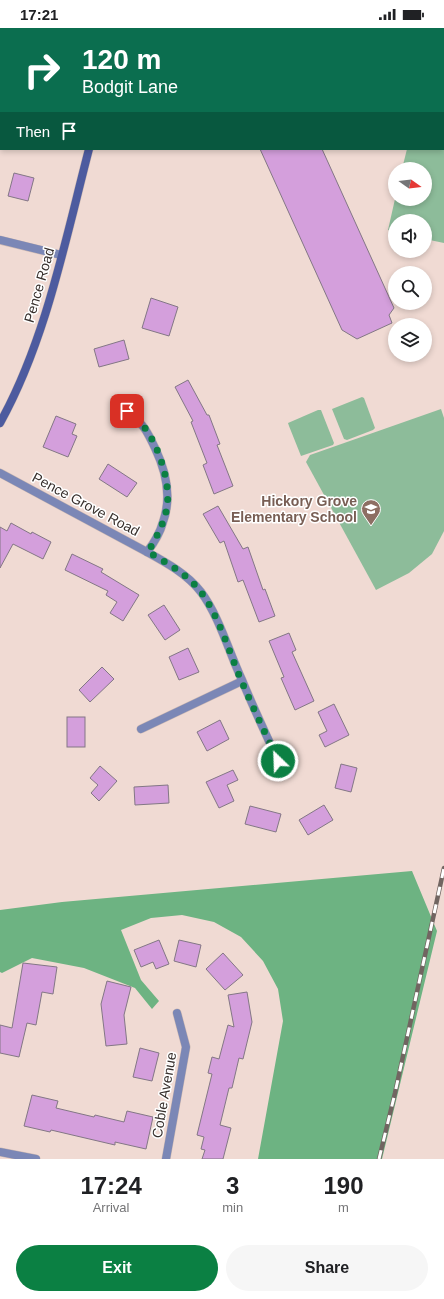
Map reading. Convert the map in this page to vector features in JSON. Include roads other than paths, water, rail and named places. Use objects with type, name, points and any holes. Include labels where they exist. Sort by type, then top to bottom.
[{"type":"street","name":"Pence Road","points":[[0,423],[7,411],[35,343],[54,285],[89,150]]},
{"type":"street","points":[[0,240],[61,255]]},
{"type":"street","points":[[127,411],[141,424],[151,438],[166,477],[167,506],[164,521],[158,536],[148,552]]},
{"type":"street","name":"Pence Grove Road","points":[[0,472],[148,552],[187,577],[201,592],[212,610],[278,761]]},
{"type":"street","points":[[141,729],[242,681]]},
{"type":"street","name":"Coble Avenue","points":[[166,1159],[186,1047],[177,1013]]},
{"type":"street","points":[[0,1152],[36,1159]]},
{"type":"railway","points":[[379,1159],[395,1093],[444,868]]},
{"type":"place","name":"Hickory Grove Elementary School","points":[[371,526]]}]
